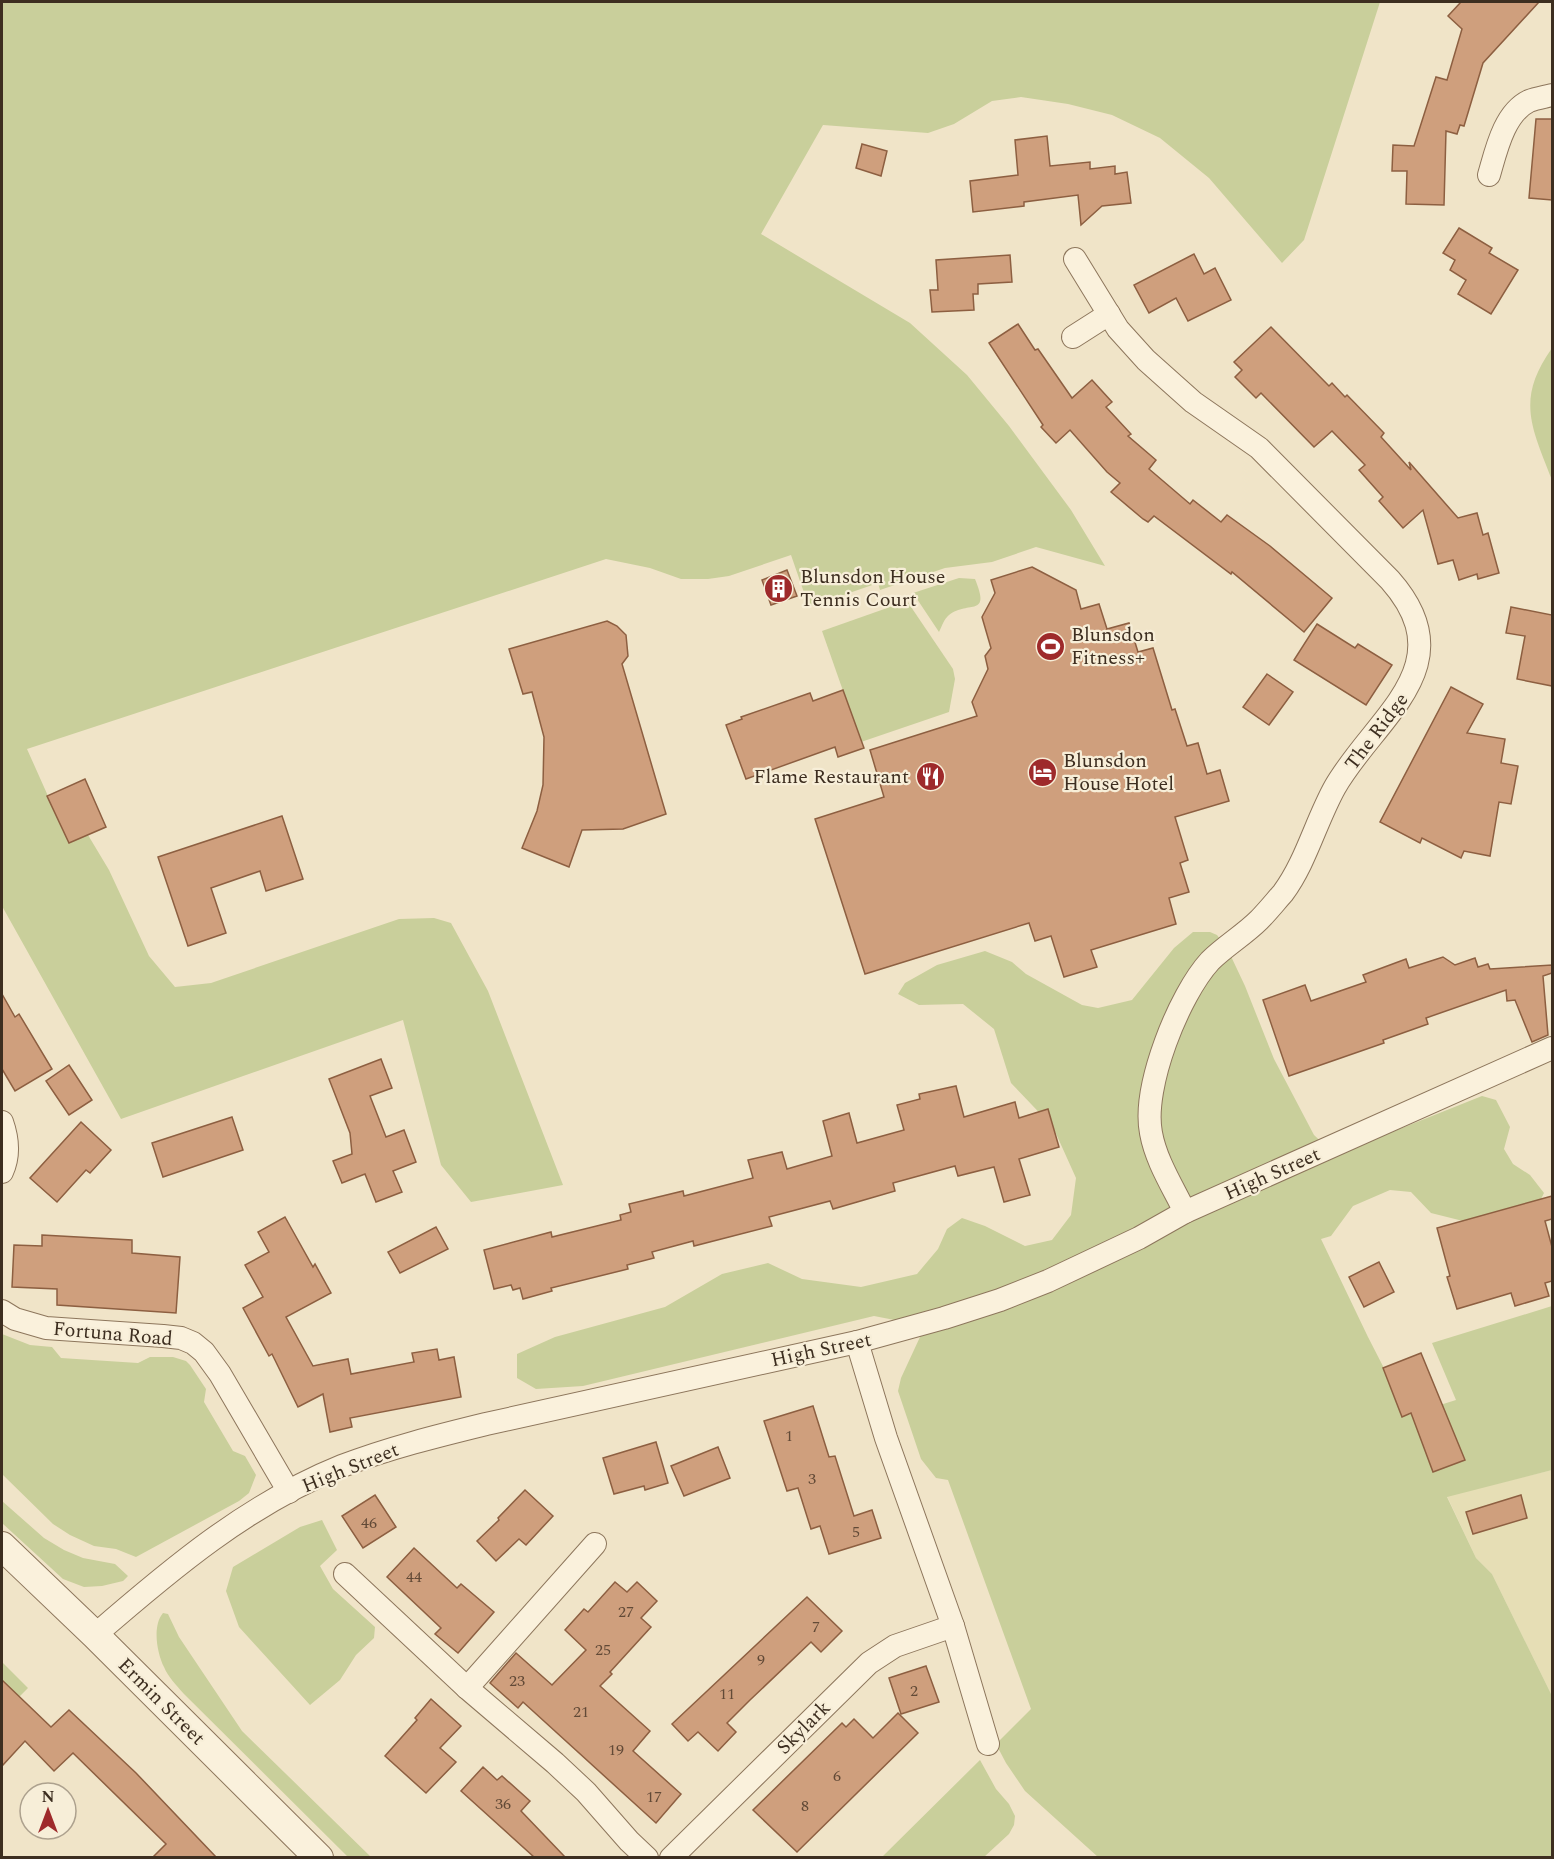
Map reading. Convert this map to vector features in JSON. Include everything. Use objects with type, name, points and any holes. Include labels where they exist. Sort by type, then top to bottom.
[{"type":"street","points":[[1489,175],[1498,142],[1517,111],[1527,102],[1552,95]]},
{"type":"street","name":"The Ridge","points":[[1075,259],[1109,314],[1132,345],[1161,375],[1193,402],[1259,448],[1390,580],[1412,613],[1419,646],[1416,669],[1404,695],[1362,747],[1335,787],[1299,865],[1284,891],[1259,920],[1204,969],[1186,994],[1170,1032],[1153,1087],[1149,1121],[1156,1152],[1185,1212]]},
{"type":"street","points":[[1073,337],[1109,314]]},
{"type":"street","name":"High Street","points":[[95,1635],[180,1562],[212,1539],[290,1492],[342,1466],[428,1438],[695,1376],[857,1342],[948,1316],[1029,1288],[1121,1247],[1185,1212],[1552,1048]]},
{"type":"street","points":[[2,1122],[8,1145],[2,1172]]},
{"type":"street","name":"Fortuna Road","points":[[2,1311],[15,1319],[46,1328],[163,1336],[181,1338],[193,1343],[204,1352],[220,1374],[290,1492]]},
{"type":"street","points":[[857,1342],[886,1438],[953,1626],[988,1744]]},
{"type":"street","points":[[467,1689],[595,1544]]},
{"type":"street","name":"Ermin Street","points":[[2,1546],[319,1857]]},
{"type":"street","points":[[345,1574],[467,1689],[555,1762],[647,1857]]},
{"type":"street","name":"Skylark","points":[[671,1857],[869,1663],[896,1646],[953,1626]]},
{"type":"shaded area","points":[[1552,1470],[1552,1696],[1492,1574],[1476,1558],[1447,1496]]},
{"type":"green space","points":[[2,2],[1380,2],[1304,240],[1282,263],[1209,178],[1160,138],[1112,115],[1068,104],[1021,97],[992,101],[954,124],[928,133],[823,125],[761,234],[910,323],[967,375],[1009,426],[1071,510],[1105,566],[1036,547],[992,562],[945,568],[880,590],[878,583],[809,607],[791,555],[729,576],[708,579],[681,579],[650,568],[606,559],[27,749],[69,843],[88,835],[109,870],[149,956],[175,987],[211,983],[399,919],[434,918],[451,923],[488,991],[563,1185],[471,1202],[441,1165],[403,1020],[121,1119],[2,906]]},
{"type":"green space","points":[[1552,348],[1552,480],[1533,428],[1531,398],[1541,366]]},
{"type":"green space","points":[[959,578],[975,579],[979,591],[979,604],[949,615],[939,632],[913,593]]},
{"type":"green space","points":[[907,601],[953,669],[955,679],[949,712],[861,742],[822,631]]},
{"type":"green space","points":[[1193,932],[1210,932],[1217,935],[1228,950],[1274,1059],[1314,1135],[1331,1151],[1347,1150],[1482,1096],[1496,1100],[1510,1127],[1504,1149],[1513,1164],[1530,1175],[1544,1193],[1538,1205],[1463,1221],[1431,1213],[1411,1192],[1390,1190],[1353,1206],[1331,1236],[1321,1239],[1408,1415],[1456,1400],[1432,1343],[1552,1306],[1552,1470],[1447,1497],[1476,1558],[1492,1574],[1552,1696],[1552,1857],[1098,1857],[1025,1791],[996,1744],[1031,1709],[948,1480],[936,1478],[921,1459],[898,1391],[901,1378],[920,1337],[910,1323],[874,1316],[583,1386],[536,1389],[517,1378],[517,1354],[555,1337],[665,1307],[722,1274],[768,1263],[802,1279],[861,1287],[917,1274],[938,1249],[947,1229],[962,1218],[985,1226],[1025,1246],[1052,1240],[1071,1215],[1076,1178],[1053,1127],[1011,1083],[994,1029],[963,1004],[919,1005],[898,994],[905,983],[937,965],[985,951],[1012,962],[1026,974],[1082,1005],[1098,1008],[1132,1000],[1174,948]]},
{"type":"green space","points":[[2,1334],[30,1345],[52,1347],[61,1358],[138,1363],[150,1357],[173,1357],[186,1361],[206,1389],[204,1402],[233,1451],[245,1456],[256,1475],[249,1493],[239,1501],[136,1557],[116,1549],[94,1546],[70,1535],[53,1524],[2,1474]]},
{"type":"green space","points":[[2,1501],[44,1538],[64,1550],[83,1558],[115,1564],[128,1576],[123,1581],[84,1587],[63,1579],[2,1523]]},
{"type":"green space","points":[[322,1520],[337,1550],[320,1566],[333,1589],[375,1627],[374,1638],[356,1655],[340,1680],[310,1705],[239,1627],[226,1591],[233,1567],[300,1527]]},
{"type":"green space","points":[[163,1613],[168,1614],[179,1637],[242,1731],[371,1857],[348,1857],[170,1678],[161,1661],[158,1647],[158,1625]]},
{"type":"green space","points":[[2,1662],[28,1688],[19,1697],[10,1689],[2,1697]]},
{"type":"green space","points":[[980,1760],[996,1789],[1009,1804],[1015,1816],[1014,1825],[1009,1834],[984,1857],[882,1857]]},
{"type":"building","points":[[1461,2],[1539,2],[1483,63],[1464,126],[1460,125],[1457,134],[1446,131],[1444,205],[1406,204],[1407,171],[1392,171],[1393,145],[1414,146],[1436,77],[1447,80],[1462,29],[1448,16]]},
{"type":"building","points":[[1536,119],[1552,119],[1552,200],[1529,198]]},
{"type":"building","points":[[1047,136],[1050,166],[1090,162],[1090,169],[1115,166],[1115,174],[1127,172],[1131,203],[1102,206],[1081,225],[1078,195],[1024,202],[1024,206],[973,212],[970,181],[1018,175],[1015,140]]},
{"type":"building","points":[[862,144],[887,151],[881,176],[856,168]]},
{"type":"building","points":[[1459,228],[1492,248],[1489,253],[1518,270],[1491,314],[1458,294],[1466,280],[1450,270],[1455,260],[1443,253]]},
{"type":"building","points":[[1194,254],[1204,274],[1215,268],[1231,300],[1188,321],[1176,298],[1149,313],[1134,285]]},
{"type":"building","points":[[1010,255],[1012,282],[978,284],[978,294],[973,294],[974,310],[932,312],[930,290],[938,290],[936,260]]},
{"type":"building","points":[[1018,324],[1072,398],[1092,380],[1112,402],[1106,407],[1131,434],[1128,436],[1156,460],[1149,469],[1190,504],[1193,500],[1221,522],[1227,515],[1270,546],[1332,598],[1304,632],[1232,572],[1231,574],[1154,516],[1148,522],[1143,519],[1111,492],[1120,483],[1107,472],[1070,430],[1056,443],[1041,427],[1043,425],[989,343]]},
{"type":"building","points":[[1271,327],[1329,386],[1332,383],[1345,397],[1347,395],[1384,433],[1381,437],[1411,470],[1409,462],[1458,518],[1477,513],[1483,535],[1488,533],[1499,573],[1478,579],[1477,574],[1459,580],[1453,560],[1438,564],[1423,510],[1403,528],[1379,501],[1383,497],[1359,470],[1365,465],[1332,431],[1314,447],[1261,393],[1256,398],[1235,377],[1242,370],[1234,362]]},
{"type":"building","name":"Blunsdon House Hotel","points":[[1032,567],[1076,590],[1081,609],[1099,604],[1107,629],[1129,623],[1138,652],[1153,648],[1172,710],[1175,709],[1187,746],[1198,743],[1207,774],[1220,770],[1229,801],[1175,817],[1188,860],[1180,863],[1189,892],[1169,898],[1176,924],[1091,950],[1097,967],[1064,977],[1051,936],[1035,941],[1029,923],[865,974],[815,819],[884,797],[870,750],[977,716],[972,702],[988,669],[985,656],[991,648],[982,617],[995,593],[991,580]]},
{"type":"building","name":"Blunsdon House Tennis Court","points":[[787,570],[797,596],[771,605],[762,580]]},
{"type":"building","points":[[1511,607],[1552,615],[1552,686],[1517,679],[1525,636],[1506,633]]},
{"type":"building","points":[[607,621],[617,626],[626,635],[628,656],[622,664],[666,814],[623,829],[582,830],[569,867],[522,848],[537,811],[543,785],[544,737],[532,692],[523,694],[509,649]]},
{"type":"building","points":[[1317,624],[1355,648],[1358,644],[1392,665],[1366,705],[1294,660]]},
{"type":"building","points":[[1267,674],[1293,692],[1269,725],[1243,707]]},
{"type":"building","points":[[1451,687],[1483,704],[1467,733],[1505,739],[1501,763],[1518,766],[1511,804],[1499,802],[1490,856],[1464,851],[1461,858],[1422,838],[1420,843],[1380,822]]},
{"type":"building","points":[[843,690],[864,748],[838,757],[835,747],[746,779],[726,725],[742,719],[741,717],[810,693],[813,701]]},
{"type":"building","points":[[85,779],[106,827],[69,843],[47,796]]},
{"type":"building","points":[[282,816],[303,879],[266,891],[260,871],[211,888],[226,933],[188,946],[158,857]]},
{"type":"building","points":[[1443,957],[1455,965],[1475,958],[1478,967],[1488,964],[1490,969],[1552,965],[1552,973],[1543,976],[1548,1035],[1532,1042],[1515,1000],[1507,1001],[1506,990],[1426,1018],[1428,1024],[1383,1040],[1384,1043],[1289,1076],[1263,1000],[1305,985],[1311,1001],[1366,982],[1363,975],[1406,959],[1409,968]]},
{"type":"building","points":[[2,994],[15,1017],[19,1014],[52,1069],[15,1091],[2,1069]]},
{"type":"building","points":[[381,1059],[392,1088],[370,1096],[386,1137],[404,1130],[416,1162],[393,1171],[402,1192],[376,1202],[365,1174],[342,1183],[333,1161],[352,1154],[350,1133],[329,1079]]},
{"type":"building","points":[[69,1065],[92,1100],[69,1115],[46,1081]]},
{"type":"building","points":[[956,1086],[964,1117],[1015,1102],[1019,1118],[1048,1109],[1059,1147],[1019,1159],[1030,1195],[1004,1202],[994,1167],[958,1176],[955,1166],[893,1183],[895,1191],[833,1209],[830,1201],[769,1217],[772,1226],[694,1246],[693,1241],[652,1252],[654,1258],[627,1265],[628,1269],[551,1288],[552,1291],[523,1299],[520,1288],[513,1290],[511,1285],[494,1289],[484,1250],[551,1232],[552,1237],[621,1220],[620,1215],[631,1212],[629,1204],[683,1191],[684,1196],[753,1178],[748,1160],[782,1152],[787,1169],[832,1156],[823,1121],[849,1113],[857,1143],[904,1130],[897,1105],[920,1099],[919,1094]]},
{"type":"building","points":[[232,1117],[243,1150],[163,1177],[152,1143]]},
{"type":"building","points":[[81,1122],[111,1150],[90,1173],[86,1170],[57,1202],[30,1178]]},
{"type":"building","points":[[1552,1196],[1552,1219],[1545,1221],[1552,1247],[1552,1281],[1545,1283],[1549,1296],[1515,1306],[1511,1293],[1457,1309],[1447,1277],[1450,1276],[1437,1228]]},
{"type":"building","points":[[285,1217],[313,1267],[315,1264],[331,1293],[286,1317],[313,1366],[348,1359],[351,1374],[414,1362],[412,1353],[437,1349],[439,1360],[454,1357],[461,1397],[350,1418],[352,1427],[330,1432],[323,1394],[298,1407],[272,1354],[269,1356],[243,1308],[263,1297],[245,1265],[269,1252],[258,1232]]},
{"type":"building","points":[[436,1227],[448,1249],[400,1273],[388,1252]]},
{"type":"building","points":[[42,1235],[132,1240],[132,1253],[180,1257],[176,1313],[57,1305],[57,1289],[12,1287],[14,1245],[42,1246]]},
{"type":"building","points":[[1379,1262],[1394,1292],[1364,1307],[1349,1277]]},
{"type":"building","points":[[1421,1353],[1465,1460],[1433,1472],[1411,1413],[1402,1417],[1383,1368]]},
{"type":"building","points":[[813,1406],[829,1457],[835,1456],[854,1516],[872,1510],[881,1538],[829,1554],[820,1526],[811,1529],[798,1488],[787,1491],[764,1421]]},
{"type":"building","points":[[656,1442],[668,1483],[645,1490],[644,1486],[614,1494],[603,1458]]},
{"type":"building","points":[[718,1447],[730,1478],[684,1496],[671,1466]]},
{"type":"building","points":[[525,1490],[553,1516],[526,1545],[519,1539],[496,1561],[477,1541]]},
{"type":"building","points":[[375,1495],[396,1527],[363,1548],[342,1516]]},
{"type":"building","points":[[1521,1495],[1527,1518],[1473,1534],[1466,1512]]},
{"type":"building","points":[[414,1548],[457,1588],[461,1584],[494,1612],[458,1653],[435,1634],[441,1628],[387,1577]]},
{"type":"building","points":[[615,1582],[627,1592],[637,1582],[657,1601],[641,1618],[651,1627],[600,1686],[650,1731],[633,1751],[681,1794],[656,1823],[523,1702],[518,1708],[490,1683],[516,1653],[552,1685],[586,1650],[565,1630],[584,1609],[588,1612]]},
{"type":"building","points":[[807,1597],[842,1631],[821,1652],[811,1642],[750,1700],[727,1723],[736,1732],[718,1751],[698,1732],[688,1741],[672,1724]]},
{"type":"building","points":[[926,1666],[939,1702],[901,1714],[889,1678]]},
{"type":"building","points":[[2,1680],[51,1727],[69,1710],[136,1773],[216,1857],[153,1857],[166,1844],[73,1753],[54,1771],[25,1741],[2,1766]]},
{"type":"building","points":[[431,1699],[461,1726],[440,1748],[456,1762],[426,1793],[385,1756],[417,1720],[415,1718]]},
{"type":"building","points":[[898,1713],[918,1733],[797,1852],[753,1810],[842,1723],[846,1727],[854,1719],[873,1738]]},
{"type":"building","points":[[483,1767],[497,1780],[502,1776],[530,1801],[521,1811],[565,1857],[534,1857],[461,1791]]},
{"type":"place","name":"Blunsdon House Tennis Court","points":[[779,588]]},
{"type":"place","name":"Blunsdon Fitness+","points":[[1050,646]]},
{"type":"place","name":"Blunsdon House Hotel","points":[[1042,772]]},
{"type":"place","name":"Flame Restaurant","points":[[930,776]]}]
